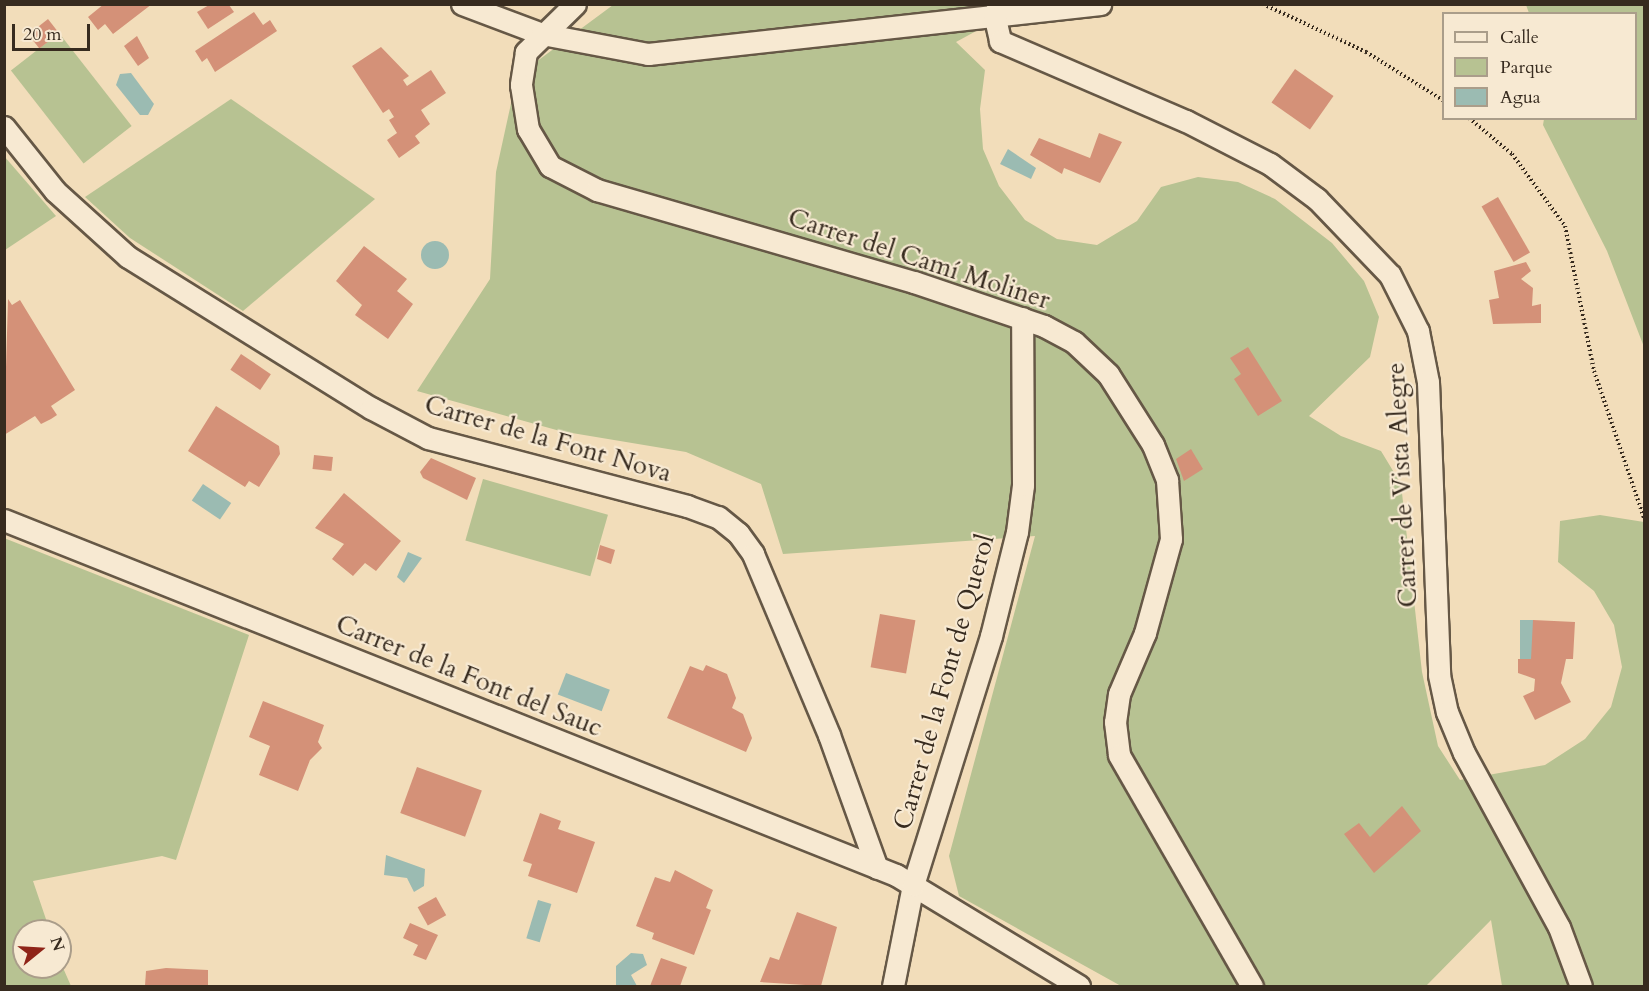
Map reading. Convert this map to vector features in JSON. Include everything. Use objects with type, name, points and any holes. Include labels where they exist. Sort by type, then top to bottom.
[{"type":"street","points":[[462,4],[542,34],[648,54],[997,9],[1101,4]]},
{"type":"street","name":"Carrer del Camí Moliner","points":[[575,4],[526,52],[523,108],[550,166],[574,180],[1022,318],[1074,342],[1108,374],[1153,445],[1167,480],[1171,539],[1145,633],[1119,694],[1115,722],[1119,755],[1252,987]]},
{"type":"street","name":"Carrer de Vista Alegre","points":[[997,9],[1000,41],[1186,121],[1270,164],[1333,213],[1390,274],[1418,330],[1428,382],[1439,675],[1447,712],[1464,753],[1559,927],[1581,987]]},
{"type":"street","name":"Carrer de la Font Nova","points":[[4,127],[56,190],[128,257],[371,408],[428,438],[687,506],[718,517],[738,533],[753,554],[834,745],[877,868]]},
{"type":"street","name":"Carrer de la Font de Querol","points":[[893,987],[913,885],[991,636],[1017,532],[1023,485],[1022,318]]},
{"type":"street","name":"Carrer de la Font del Sauc","points":[[4,520],[877,868],[913,885],[1079,987]]},
{"type":"path","points":[[1263,4],[1366,52],[1442,100]]},
{"type":"path","points":[[1471,120],[1512,154],[1565,226],[1594,371],[1644,518]]},
{"type":"green space","points":[[613,5],[1024,5],[956,42],[985,70],[980,109],[983,149],[999,186],[1025,220],[1057,239],[1097,245],[1137,221],[1161,187],[1198,177],[1238,182],[1275,199],[1332,243],[1364,281],[1379,317],[1370,357],[1309,416],[1341,436],[1381,451],[1401,484],[1422,672],[1438,746],[1460,780],[1545,765],[1585,739],[1611,707],[1622,667],[1614,625],[1594,591],[1558,562],[1560,521],[1600,515],[1644,522],[1644,986],[1502,986],[1491,920],[1426,986],[1121,986],[959,896],[949,856],[1035,536],[783,554],[761,484],[686,452],[560,431],[417,391],[490,279],[496,172],[517,76]]},
{"type":"green space","points":[[1526,5],[1644,5],[1644,347],[1607,251],[1543,125],[1544,120],[1637,120],[1637,12],[1529,12]]},
{"type":"green space","points":[[59,33],[132,126],[84,164],[11,71]]},
{"type":"green space","points":[[231,99],[375,199],[243,311],[130,238],[85,197]]},
{"type":"green space","points":[[4,156],[56,216],[5,250],[4,250]]},
{"type":"green space","points":[[483,479],[608,515],[590,576],[465,541]]},
{"type":"green space","points":[[4,538],[249,635],[176,860],[162,856],[33,881],[46,919],[12,919],[12,979],[68,979],[71,986],[5,986]]},
{"type":"water","points":[[131,73],[154,104],[148,115],[140,115],[116,85],[120,74]]},
{"type":"water","points":[[1008,149],[1036,168],[1031,179],[1000,164]]},
{"type":"water","points":[[435,241],[445,245],[449,255],[445,265],[435,269],[425,265],[421,255],[425,245]]},
{"type":"water","points":[[203,484],[231,503],[220,520],[192,501]]},
{"type":"water","points":[[408,552],[422,558],[404,583],[397,577]]},
{"type":"water","points":[[1520,620],[1533,620],[1533,659],[1520,659]]},
{"type":"water","points":[[566,673],[610,690],[602,711],[558,694]]},
{"type":"water","points":[[386,855],[425,869],[424,886],[414,892],[407,878],[384,875]]},
{"type":"water","points":[[538,900],[551,904],[540,942],[526,938]]},
{"type":"water","points":[[631,953],[643,954],[647,965],[631,975],[637,986],[616,986],[616,966]]},
{"type":"building","points":[[104,4],[152,4],[113,34],[105,24],[98,30],[88,17]]},
{"type":"building","points":[[209,5],[229,5],[234,12],[208,29],[197,12]]},
{"type":"building","points":[[254,12],[263,25],[270,20],[277,31],[215,72],[207,58],[202,62],[195,51]]},
{"type":"building","points":[[48,19],[59,33],[39,49],[28,34]]},
{"type":"building","points":[[137,36],[149,58],[138,66],[124,46]]},
{"type":"building","points":[[381,47],[409,76],[403,80],[407,86],[431,70],[446,93],[421,110],[430,124],[415,136],[420,143],[399,158],[387,140],[397,133],[389,120],[394,117],[389,109],[383,113],[352,66]]},
{"type":"building","points":[[1295,69],[1334,96],[1310,130],[1271,103]]},
{"type":"building","points":[[1099,133],[1122,142],[1100,183],[1064,168],[1062,174],[1030,155],[1039,138],[1090,158]]},
{"type":"building","points":[[1498,197],[1530,252],[1514,262],[1482,206]]},
{"type":"building","points":[[364,246],[407,279],[397,291],[413,304],[388,339],[355,315],[362,305],[336,281]]},
{"type":"building","points":[[1526,262],[1531,271],[1521,279],[1533,288],[1532,306],[1541,304],[1541,323],[1493,324],[1489,300],[1499,298],[1494,271]]},
{"type":"building","points":[[8,299],[12,305],[20,300],[75,390],[51,406],[57,415],[51,419],[41,424],[35,416],[4,435]]},
{"type":"building","points":[[1248,347],[1282,401],[1258,416],[1234,379],[1241,374],[1230,358]]},
{"type":"building","points":[[241,354],[271,374],[260,390],[230,370]]},
{"type":"building","points":[[216,406],[279,446],[280,454],[259,487],[249,481],[245,487],[188,451]]},
{"type":"building","points":[[1191,449],[1203,469],[1184,481],[1176,459]]},
{"type":"building","points":[[314,455],[333,457],[331,471],[313,469]]},
{"type":"building","points":[[431,458],[476,478],[467,500],[423,478],[420,472]]},
{"type":"building","points":[[344,493],[401,541],[376,571],[365,563],[353,576],[332,559],[344,544],[315,528]]},
{"type":"building","points":[[600,545],[615,550],[611,564],[597,559]]},
{"type":"building","points":[[880,614],[915,620],[906,673],[871,667]]},
{"type":"building","points":[[1533,620],[1575,622],[1573,659],[1566,659],[1561,683],[1571,702],[1535,720],[1523,696],[1534,691],[1535,679],[1518,673],[1518,659],[1531,659]]},
{"type":"building","points":[[706,665],[727,674],[736,698],[732,708],[743,714],[752,738],[746,752],[667,718],[690,666],[703,671]]},
{"type":"building","points":[[263,701],[324,725],[318,742],[322,748],[310,760],[298,791],[259,775],[270,746],[249,737]]},
{"type":"building","points":[[417,767],[482,791],[465,837],[400,813]]},
{"type":"building","points":[[1402,806],[1421,831],[1374,873],[1344,834],[1359,823],[1370,837]]},
{"type":"building","points":[[540,813],[561,821],[558,829],[595,842],[577,893],[528,876],[532,864],[523,861]]},
{"type":"building","points":[[675,870],[713,890],[706,908],[711,910],[694,955],[652,939],[654,933],[636,926],[655,877],[670,882]]},
{"type":"building","points":[[436,897],[446,915],[428,926],[418,907]]},
{"type":"building","points":[[797,912],[837,927],[821,986],[760,982],[770,957],[779,960]]},
{"type":"building","points":[[410,923],[438,935],[426,960],[413,955],[418,945],[403,938]]},
{"type":"building","points":[[661,958],[687,967],[680,986],[650,986]]},
{"type":"building","points":[[166,968],[208,970],[208,986],[145,986],[146,971]]}]
